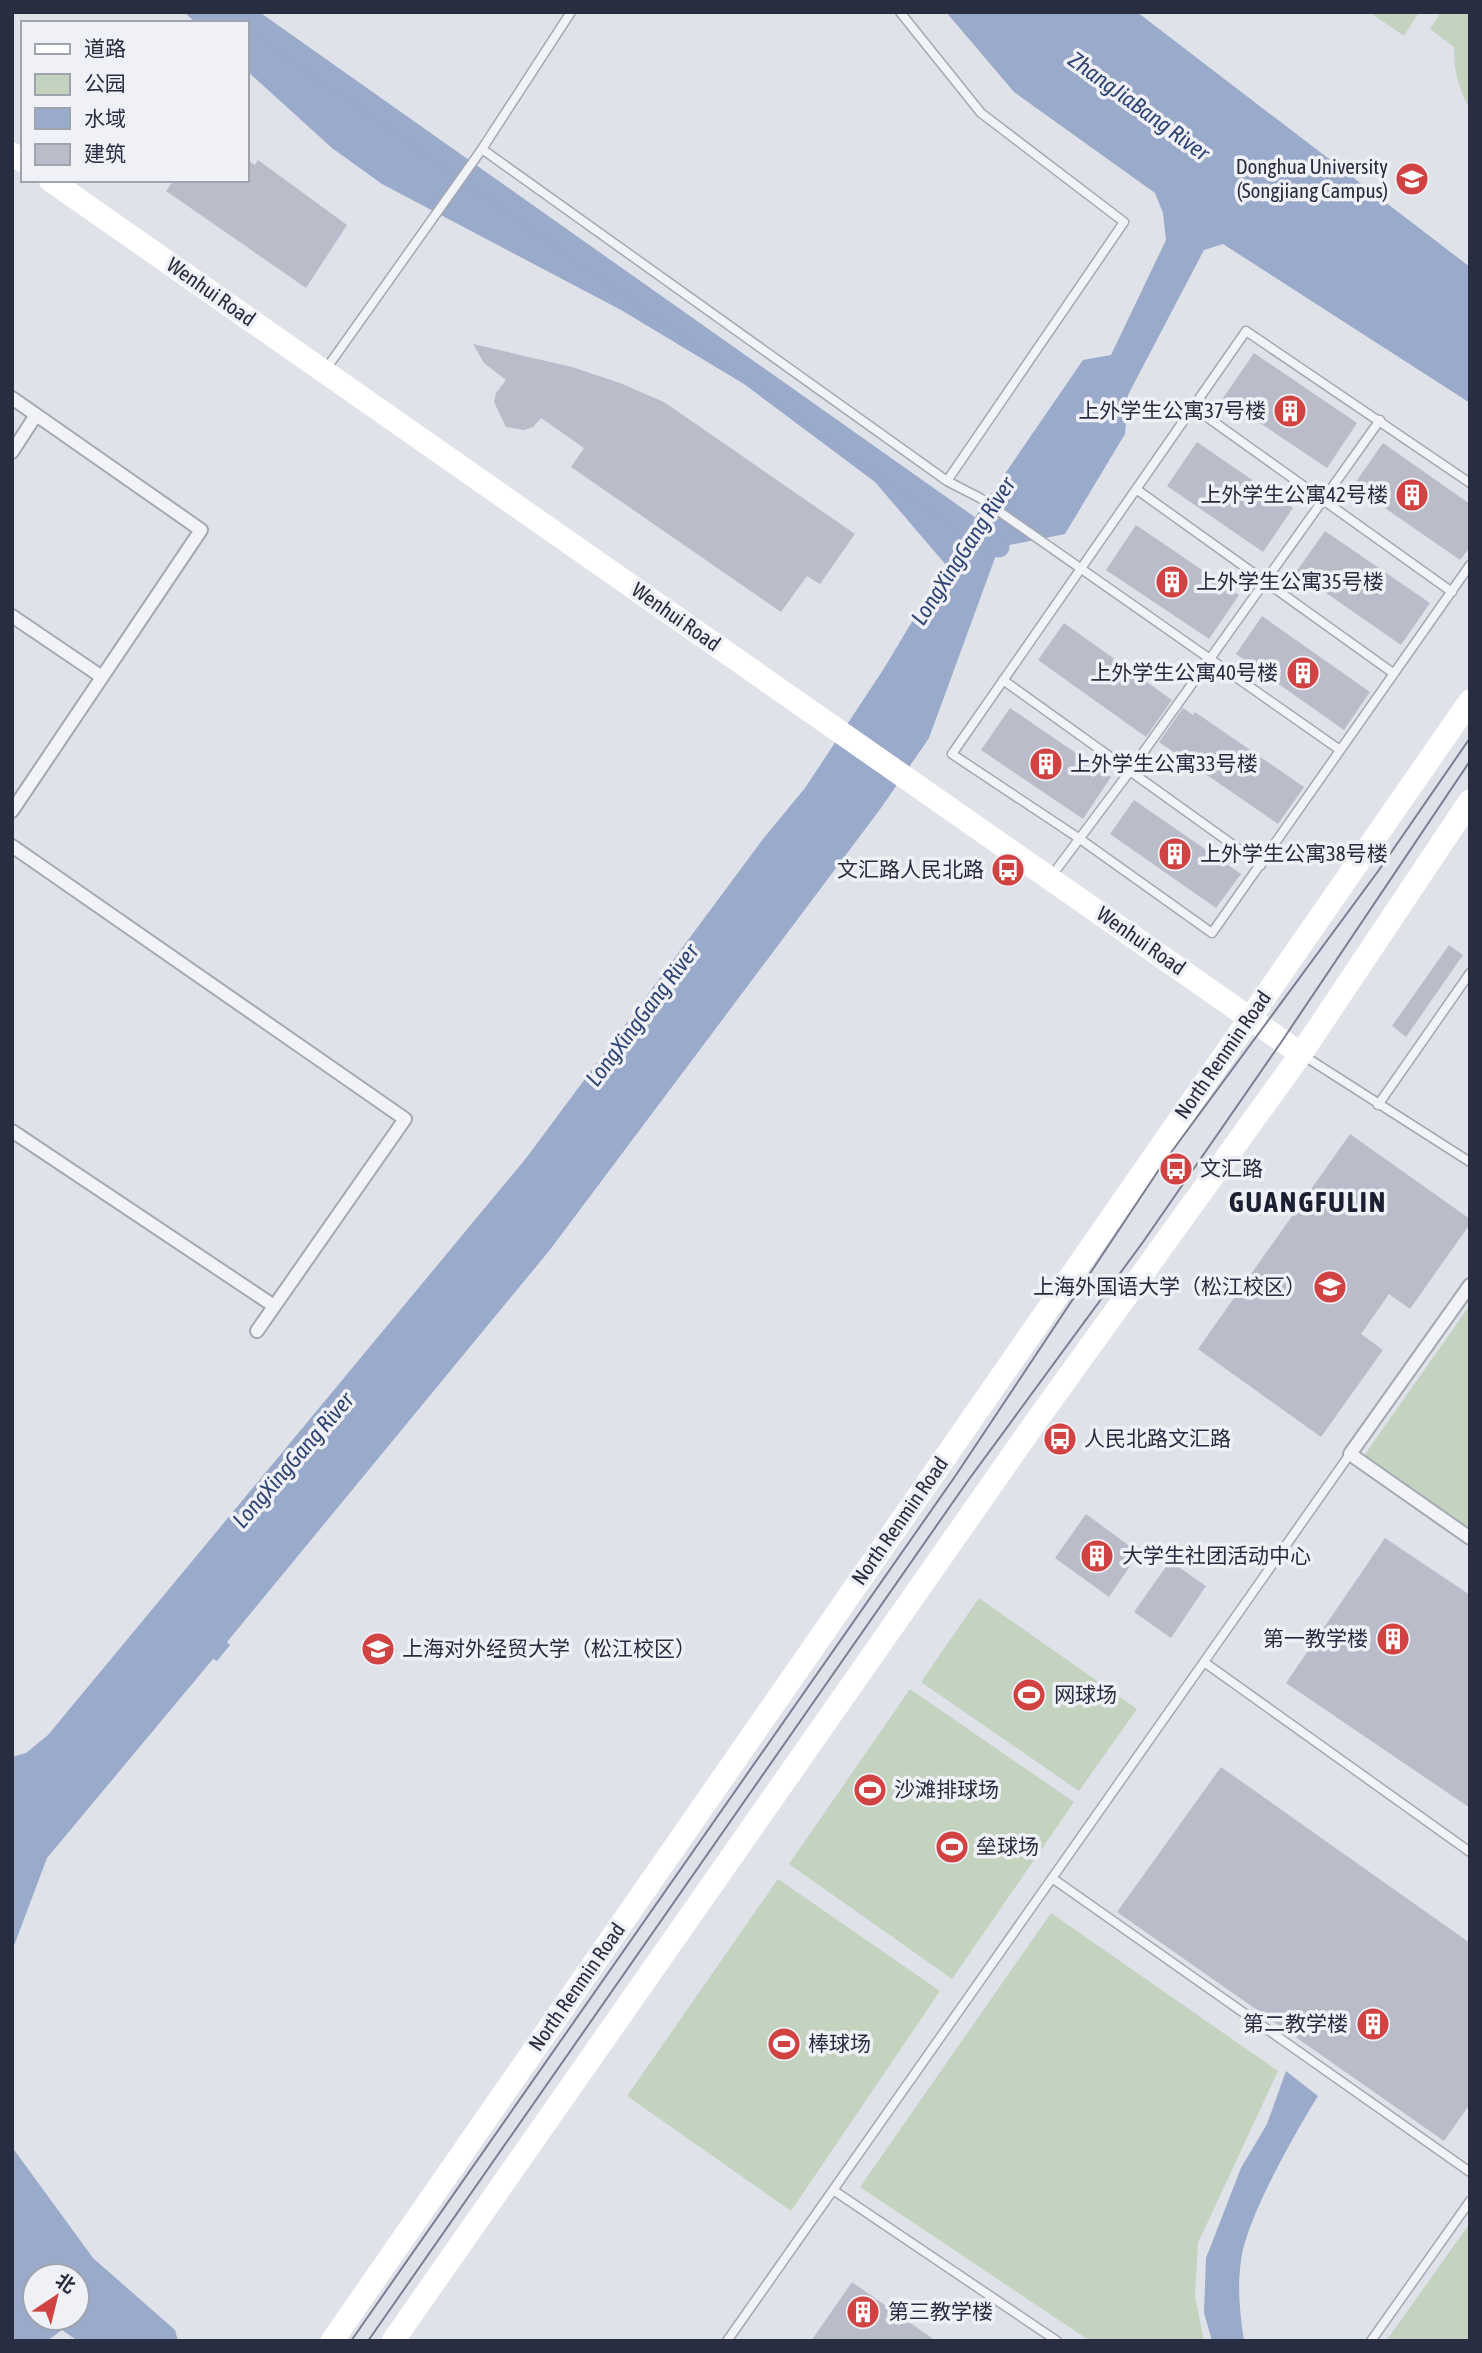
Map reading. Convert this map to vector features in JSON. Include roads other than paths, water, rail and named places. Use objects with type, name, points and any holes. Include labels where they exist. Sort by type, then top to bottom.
[{"type":"main road","name":"Wenhui Road","points":[[53,182],[1301,1054]]},
{"type":"main road","name":"North Renmin Road","points":[[332,2341],[1470,701]]},
{"type":"main road","points":[[393,2341],[1037,1420],[1301,1054],[1470,801]]},
{"type":"street","points":[[12,398],[201,530],[12,811]]},
{"type":"street","points":[[12,452],[36,415]]},
{"type":"street","points":[[12,616],[102,677]]},
{"type":"street","points":[[12,846],[405,1119],[257,1331]]},
{"type":"street","points":[[12,1131],[274,1306]]},
{"type":"street","points":[[1470,1285],[1350,1454],[1470,1538]]},
{"type":"lane","points":[[324,372],[482,149],[571,12]]},
{"type":"lane","points":[[900,12],[981,113],[1124,222],[947,481]]},
{"type":"lane","points":[[482,149],[947,481],[980,498],[1340,750]]},
{"type":"lane","points":[[1470,483],[1246,331],[952,754],[1080,839],[1212,933],[1470,565]]},
{"type":"lane","points":[[1193,407],[1452,592]]},
{"type":"lane","points":[[1050,878],[1130,771],[1380,420]]},
{"type":"lane","points":[[1136,488],[1393,673]]},
{"type":"lane","points":[[1003,680],[1261,865]]},
{"type":"lane","points":[[1378,1105],[1470,973]]},
{"type":"lane","points":[[1301,1054],[1470,1162]]},
{"type":"lane","points":[[727,2341],[1350,1454]]},
{"type":"lane","points":[[1204,1662],[1470,1852]]},
{"type":"lane","points":[[1052,1878],[1470,2172]]},
{"type":"lane","points":[[833,2190],[1057,2341]]},
{"type":"lane","points":[[1371,2341],[1470,2201]]},
{"type":"water","points":[[184,12],[230,12],[242,21],[194,21]]},
{"type":"water","points":[[946,12],[1137,12],[1470,267],[1470,403],[1223,244],[1204,250],[1128,395],[1125,434],[1065,534],[999,547],[929,738],[881,808],[549,1251],[227,1642],[230,1645],[217,1661],[213,1659],[47,1858],[12,1951],[12,1757],[26,1753],[48,1735],[527,1157],[763,839],[805,788],[883,670],[946,565],[875,482],[744,384],[621,310],[382,184],[332,148],[248,72],[248,25],[969,526],[1083,360],[1111,355],[1166,240],[1163,213],[1155,193],[1014,92]]},
{"type":"water","points":[[1286,2071],[1318,2096],[1261,2200],[1245,2243],[1239,2291],[1244,2341],[1212,2341],[1204,2313],[1206,2258],[1241,2168],[1267,2124]]},
{"type":"water","points":[[12,2147],[93,2258],[175,2330],[178,2341],[78,2341],[65,2332],[91,2332],[91,2262],[21,2262],[21,2332],[59,2332],[47,2341],[12,2341]]},
{"type":"waterway","name":"LongXingGang River","points":[[241,12],[999,547]]},
{"type":"tram line","points":[[351,2341],[956,1475],[1164,1162],[1379,870],[1470,738]]},
{"type":"tram line","points":[[368,2341],[967,1482],[1143,1242],[1470,761]]},
{"type":"place","name":"Donghua University (Songjiang Campus)","points":[[1412,179]]},
{"type":"place","name":"上外学生公寓37号楼","points":[[1290,411]]},
{"type":"place","name":"上外学生公寓42号楼","points":[[1412,495]]},
{"type":"place","name":"上外学生公寓35号楼","points":[[1172,582]]},
{"type":"place","name":"上外学生公寓40号楼","points":[[1303,673]]},
{"type":"place","name":"上外学生公寓33号楼","points":[[1046,764]]},
{"type":"place","name":"上外学生公寓38号楼","points":[[1175,854]]},
{"type":"place","name":"文汇路人民北路","points":[[1008,870]]},
{"type":"place","name":"文汇路","points":[[1176,1169]]},
{"type":"place","name":"上海外国语大学（松江校区）","points":[[1330,1287]]},
{"type":"place","name":"人民北路文汇路","points":[[1060,1439]]},
{"type":"place","name":"大学生社团活动中心","points":[[1097,1556]]},
{"type":"place","name":"第一教学楼","points":[[1393,1639]]},
{"type":"place","name":"上海对外经贸大学（松江校区）","points":[[378,1649]]},
{"type":"place","name":"网球场","points":[[1029,1695]]},
{"type":"place","name":"沙滩排球场","points":[[870,1790]]},
{"type":"place","name":"垒球场","points":[[952,1847]]},
{"type":"place","name":"第二教学楼","points":[[1373,2024]]},
{"type":"place","name":"棒球场","points":[[784,2044]]},
{"type":"place","name":"第三教学楼","points":[[863,2312]]},
{"type":"district","name":"GUANGFULIN","points":[[1308,1202]]},
{"type":"water label","name":"ZhangJiaBang River","points":[[1139,106]]}]
